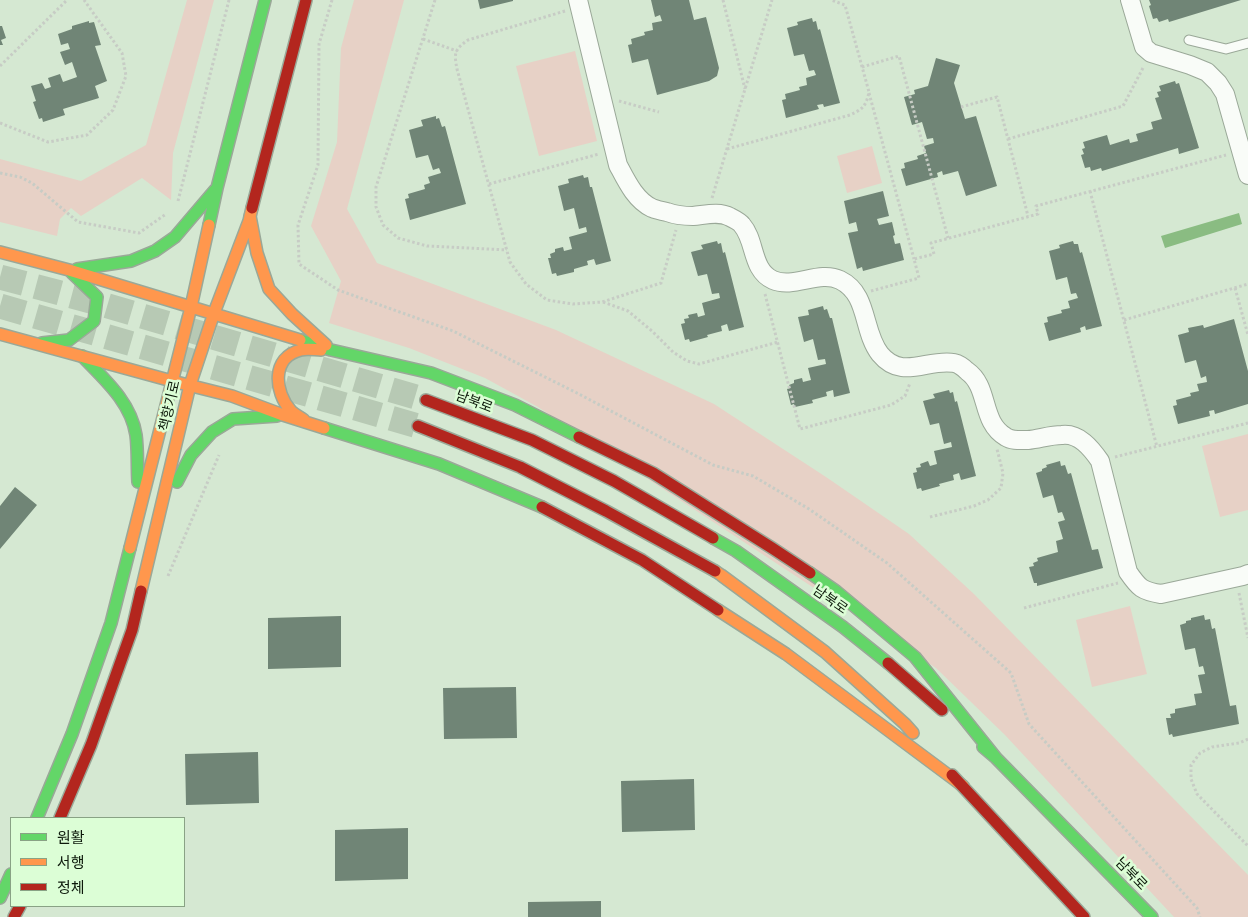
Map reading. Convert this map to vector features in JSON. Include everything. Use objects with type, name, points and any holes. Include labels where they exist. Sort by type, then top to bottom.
[{"type":"main road","name":"책향기로","points":[[37,817],[72,734],[111,623],[191,307],[217,188],[265,0]]},
{"type":"main road","name":"책향기로","points":[[60,817],[91,745],[132,630],[190,385],[250,216],[306,0]]},
{"type":"main road","points":[[69,270],[131,261],[155,252],[175,238],[217,188]]},
{"type":"main road","points":[[250,216],[257,253],[269,289],[292,314],[331,350]]},
{"type":"main road","points":[[0,252],[69,270],[331,350],[431,373],[516,405],[653,473],[836,591],[915,657],[996,758]]},
{"type":"main road","points":[[36,344],[70,340],[94,321],[97,296],[69,270]]},
{"type":"main road","points":[[0,334],[232,396],[310,424],[439,464],[539,505],[642,560],[786,654],[963,786]]},
{"type":"main road","points":[[310,424],[291,412],[282,396],[278,369],[286,357],[299,350],[331,350]]},
{"type":"main road","points":[[82,356],[119,395],[130,415],[136,435],[138,512]]},
{"type":"main road","name":"남북로","points":[[426,400],[532,440],[614,481],[736,552],[843,627],[898,671],[996,758],[1152,917]]},
{"type":"main road","points":[[161,511],[191,455],[212,432],[233,420],[283,415]]},
{"type":"main road","points":[[418,426],[520,467],[606,511],[721,576],[825,652],[905,724],[1084,917]]},
{"type":"main road","points":[[0,898],[10,876]]},
{"type":"street","points":[[1130,0],[1144,47],[1151,53],[1207,72],[1218,82],[1225,94],[1248,175]]},
{"type":"street","points":[[579,3],[618,164],[637,196],[652,208],[674,215],[692,216],[708,213],[728,216],[742,225],[750,240],[758,265],[765,275],[774,280],[789,283],[824,277],[839,279],[852,289],[860,301],[874,345],[881,355],[891,364],[901,367],[915,368],[942,363],[956,363],[969,372],[979,385],[990,420],[998,431],[1008,439],[1037,439],[1063,434],[1078,438],[1090,447],[1100,461],[1128,572],[1137,586],[1148,592],[1161,594],[1242,576]]},
{"type":"lane","points":[[1189,40],[1226,49],[1248,43]]},
{"type":"path","points":[[0,66],[67,0]]},
{"type":"path","points":[[0,123],[48,142],[86,135],[113,110],[126,76],[122,53],[84,0]]},
{"type":"path","points":[[177,206],[229,0]]},
{"type":"path","points":[[332,0],[319,44],[318,165],[298,226],[299,264],[338,290],[454,331],[713,464],[753,476],[809,509],[887,563],[1011,673],[1029,724],[1197,908],[1200,917]]},
{"type":"path","points":[[435,0],[376,187],[376,207],[383,224],[398,238],[427,246],[507,250]]},
{"type":"path","points":[[723,0],[745,90]]},
{"type":"path","points":[[708,213],[772,0]]},
{"type":"path","points":[[831,0],[845,5],[919,278],[856,295]]},
{"type":"path","points":[[579,3],[468,40],[459,46],[454,56],[510,262],[526,284],[547,300],[573,304],[602,302],[660,283],[681,215]]},
{"type":"path","points":[[423,39],[457,51]]},
{"type":"path","points":[[1008,139],[1123,106],[1151,53]]},
{"type":"path","points":[[862,67],[899,56],[948,238]]},
{"type":"path","points":[[727,148],[850,115],[860,111],[867,102],[869,92]]},
{"type":"path","points":[[601,96],[659,112]]},
{"type":"path","points":[[961,107],[997,97],[1028,216]]},
{"type":"path","points":[[488,184],[614,150]]},
{"type":"path","points":[[914,259],[934,254],[931,242],[1038,214],[1036,206],[1241,151]]},
{"type":"path","points":[[0,172],[20,177],[32,183],[78,222],[139,233],[170,212]]},
{"type":"path","points":[[1090,191],[1157,447]]},
{"type":"path","points":[[1124,320],[1248,284]]},
{"type":"path","points":[[1235,288],[1248,335]]},
{"type":"path","points":[[766,294],[800,429],[891,405],[905,396],[910,383],[908,367]]},
{"type":"path","points":[[602,302],[628,311],[673,352],[687,362],[699,364],[778,342]]},
{"type":"path","points":[[1100,461],[1248,423]]},
{"type":"path","points":[[930,517],[974,506],[988,500],[1001,488],[1003,473],[996,446]]},
{"type":"path","points":[[1242,576],[1248,638]]},
{"type":"path","points":[[1024,608],[1132,579]]},
{"type":"path","points":[[1248,738],[1239,743],[1212,747],[1200,753],[1191,766],[1190,779],[1197,794],[1248,846]]},
{"type":"shaded area","points":[[187,0],[214,0],[173,153],[171,200],[142,178],[81,216],[71,208],[60,219],[57,236],[0,222],[0,159],[81,181],[146,145]]},
{"type":"shaded area","points":[[354,0],[404,0],[347,209],[377,263],[556,330],[714,404],[909,534],[974,594],[1248,875],[1248,917],[1174,917],[1005,735],[936,668],[538,407],[485,378],[409,348],[329,323],[341,281],[311,226],[337,142],[341,48]]},
{"type":"shaded area","points":[[575,51],[597,141],[539,156],[516,66]]},
{"type":"shaded area","points":[[872,146],[882,183],[847,193],[837,156]]},
{"type":"shaded area","points":[[1239,213],[1242,224],[1165,248],[1161,236]]},
{"type":"shaded area","points":[[1248,434],[1248,510],[1220,517],[1202,446]]},
{"type":"shaded area","points":[[1130,606],[1147,674],[1092,687],[1076,620]]},
{"type":"building","points":[[478,0],[513,0],[513,1],[480,9]]},
{"type":"building","points":[[651,0],[689,0],[694,20],[706,17],[719,68],[717,76],[709,81],[657,95],[648,59],[632,63],[628,45],[632,44],[631,39],[645,35],[644,32],[653,30],[652,23],[662,21],[660,15],[655,17]]},
{"type":"building","points":[[1149,0],[1241,0],[1169,22],[1168,19],[1159,22],[1157,18],[1153,19]]},
{"type":"building","points":[[812,18],[813,22],[816,21],[818,30],[820,29],[840,103],[824,107],[823,104],[817,105],[819,109],[786,118],[782,100],[786,99],[785,94],[800,90],[799,87],[807,85],[806,78],[816,75],[814,70],[809,71],[804,54],[794,56],[787,28],[798,25],[797,22]]},
{"type":"building","points":[[89,21],[89,23],[94,22],[101,45],[95,46],[107,81],[95,86],[99,98],[63,109],[65,115],[43,122],[42,118],[39,119],[33,102],[36,101],[31,86],[42,83],[45,89],[51,87],[48,78],[60,74],[63,82],[77,77],[72,62],[65,65],[60,52],[70,49],[68,43],[61,45],[58,34],[72,29],[72,26]]},
{"type":"building","points":[[0,26],[2,26],[6,38],[1,40],[3,45],[0,45]]},
{"type":"building","points":[[936,58],[960,65],[954,83],[965,119],[976,116],[997,186],[966,196],[958,171],[943,175],[942,171],[937,173],[938,177],[906,186],[901,169],[905,168],[904,163],[918,159],[917,156],[926,153],[924,146],[934,143],[933,138],[927,139],[922,122],[912,125],[904,97],[915,94],[914,90],[928,86]]},
{"type":"building","points":[[1175,81],[1176,84],[1179,83],[1199,148],[1179,154],[1178,148],[1102,171],[1101,168],[1091,171],[1090,167],[1085,168],[1081,155],[1084,154],[1082,149],[1085,148],[1083,142],[1107,135],[1110,145],[1129,139],[1130,143],[1138,141],[1136,134],[1153,129],[1151,122],[1162,119],[1155,98],[1159,97],[1157,92],[1161,91],[1159,86]]},
{"type":"building","points":[[436,116],[436,119],[439,118],[442,127],[445,126],[466,204],[410,220],[405,199],[409,198],[408,194],[425,189],[424,185],[430,183],[428,177],[441,173],[439,168],[433,170],[428,155],[416,158],[409,130],[423,126],[421,120]]},
{"type":"building","points":[[583,175],[584,178],[588,177],[590,187],[592,187],[611,261],[596,265],[594,259],[587,261],[588,265],[574,269],[574,272],[557,276],[556,273],[552,274],[548,258],[551,258],[550,254],[555,252],[555,249],[563,247],[564,251],[572,249],[569,237],[587,232],[586,227],[579,229],[574,208],[564,211],[558,186],[569,183],[568,179]]},
{"type":"building","points":[[883,191],[889,216],[877,219],[879,225],[892,222],[895,244],[900,243],[904,260],[863,271],[862,267],[857,269],[848,233],[858,231],[856,222],[849,224],[844,201]]},
{"type":"building","points":[[717,241],[718,244],[721,243],[723,253],[725,252],[744,327],[729,331],[727,324],[721,326],[722,331],[690,342],[689,339],[685,340],[681,324],[685,323],[684,319],[689,318],[688,315],[697,313],[698,317],[705,315],[702,303],[720,298],[719,293],[712,294],[707,274],[698,276],[691,252],[703,249],[701,245]]},
{"type":"building","points":[[1073,241],[1074,244],[1078,244],[1080,253],[1082,252],[1102,326],[1086,330],[1085,326],[1080,328],[1081,332],[1049,341],[1044,323],[1048,322],[1047,317],[1062,313],[1061,310],[1070,308],[1068,301],[1078,298],[1076,293],[1071,294],[1067,277],[1056,280],[1049,251],[1060,248],[1059,245]]},
{"type":"building","points":[[823,306],[824,310],[827,309],[830,318],[832,318],[850,393],[834,397],[833,390],[826,392],[827,396],[812,400],[813,403],[795,407],[794,404],[791,405],[787,389],[790,388],[789,385],[794,383],[794,380],[802,378],[803,382],[811,380],[808,368],[826,364],[825,359],[818,360],[813,339],[804,342],[798,317],[809,315],[808,310]]},
{"type":"building","points":[[1234,319],[1248,371],[1248,404],[1215,414],[1214,410],[1209,411],[1210,416],[1178,424],[1173,406],[1177,405],[1176,400],[1191,396],[1190,393],[1199,391],[1197,384],[1207,382],[1206,376],[1201,378],[1196,360],[1185,363],[1178,335],[1189,332],[1188,328],[1203,325],[1204,328]]},
{"type":"building","points":[[949,390],[950,393],[953,392],[955,402],[957,401],[976,476],[961,480],[959,473],[953,475],[954,480],[922,491],[921,488],[917,489],[913,473],[917,472],[916,468],[921,467],[920,464],[928,461],[930,466],[937,464],[934,451],[952,447],[951,442],[944,444],[939,423],[930,425],[923,401],[935,398],[933,394]]},
{"type":"building","points":[[1060,461],[1061,466],[1065,465],[1068,474],[1071,473],[1092,550],[1098,549],[1103,568],[1037,586],[1037,583],[1034,583],[1029,567],[1034,566],[1033,563],[1038,561],[1037,558],[1058,552],[1056,541],[1063,539],[1058,522],[1065,520],[1062,512],[1058,513],[1053,495],[1043,498],[1036,473],[1047,467],[1046,465]]},
{"type":"building","points":[[15,487],[37,505],[0,549],[0,506]]},
{"type":"building","points":[[1204,615],[1205,620],[1210,619],[1212,629],[1215,628],[1230,706],[1236,705],[1239,724],[1173,737],[1172,734],[1169,735],[1166,718],[1171,718],[1170,714],[1175,713],[1175,709],[1196,705],[1194,694],[1202,693],[1198,675],[1205,674],[1203,666],[1199,667],[1195,648],[1185,650],[1180,625],[1191,620],[1191,618]]},
{"type":"building","points":[[341,616],[341,667],[268,669],[268,618]]},
{"type":"building","points":[[516,687],[517,738],[444,739],[443,688]]},
{"type":"building","points":[[258,752],[259,803],[186,805],[185,754]]},
{"type":"building","points":[[694,779],[695,830],[622,832],[621,781]]},
{"type":"building","points":[[408,828],[408,879],[335,881],[335,830]]},
{"type":"building","points":[[601,901],[601,917],[528,917],[528,902]]},
{"type":"tunnel","points":[[0,277],[98,303],[426,400]]},
{"type":"tunnel","points":[[0,306],[418,426]]},
{"type":"traffic: fast","points":[[209,225],[265,0]]},
{"type":"traffic: fast","points":[[77,269],[131,261],[155,251],[175,237],[215,190]]},
{"type":"traffic: fast","points":[[42,343],[69,340],[94,321],[97,297],[72,273]]},
{"type":"traffic: fast","points":[[300,340],[331,350],[431,373],[515,405],[579,437]]},
{"type":"traffic: fast","points":[[82,356],[107,382],[129,412],[136,435],[138,482]]},
{"type":"traffic: fast","points":[[177,482],[191,455],[212,432],[233,419],[277,416]]},
{"type":"traffic: fast","points":[[324,428],[439,464],[542,507]]},
{"type":"traffic: fast","points":[[713,538],[736,551],[843,627],[888,663]]},
{"type":"traffic: fast","points":[[37,817],[72,734],[111,623],[130,548]]},
{"type":"traffic: fast","points":[[810,573],[836,591],[915,657],[996,758]]},
{"type":"traffic: fast","points":[[983,747],[1152,917]]},
{"type":"traffic: fast","points":[[0,898],[10,876]]},
{"type":"traffic: slow","points":[[141,591],[190,385],[252,208]]},
{"type":"traffic: slow","points":[[250,216],[257,253],[269,289],[292,314],[326,345]]},
{"type":"traffic: slow","points":[[130,548],[191,307],[209,225]]},
{"type":"traffic: slow","points":[[0,252],[69,270],[300,340]]},
{"type":"traffic: slow","points":[[0,334],[232,396],[324,428]]},
{"type":"traffic: slow","points":[[304,420],[294,414],[285,403],[279,385],[280,367],[291,354],[304,349],[321,350]]},
{"type":"traffic: slow","points":[[715,571],[825,652],[913,733]]},
{"type":"traffic: slow","points":[[718,610],[786,654],[963,786]]},
{"type":"traffic: jam","points":[[252,208],[306,0]]},
{"type":"traffic: jam","points":[[426,400],[532,440],[614,481],[713,538]]},
{"type":"traffic: jam","points":[[418,426],[520,467],[606,511],[715,571]]},
{"type":"traffic: jam","points":[[579,437],[653,473],[810,573]]},
{"type":"traffic: jam","points":[[542,507],[642,560],[718,610]]},
{"type":"traffic: jam","points":[[60,817],[91,745],[132,630],[141,591]]},
{"type":"traffic: jam","points":[[888,663],[942,710]]},
{"type":"traffic: jam","points":[[952,775],[1084,917]]},
{"type":"traffic: jam","points":[[14,917],[19,907]]}]
